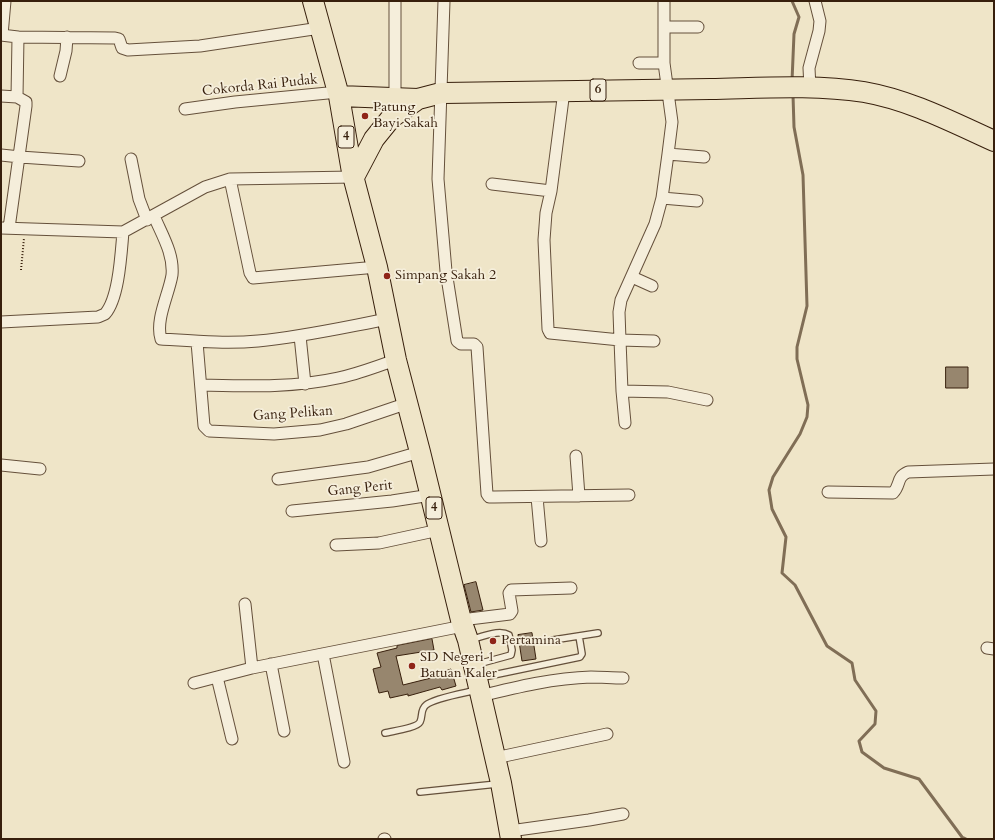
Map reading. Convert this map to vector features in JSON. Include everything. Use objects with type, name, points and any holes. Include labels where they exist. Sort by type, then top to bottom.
[{"type":"highway","points":[[313,1],[338,94]]},
{"type":"highway","name":"6","points":[[338,94],[418,99],[441,93],[809,88],[864,92],[889,98],[916,107],[994,141]]},
{"type":"highway","name":"4","points":[[338,94],[354,177],[377,267],[396,360],[477,682],[501,783],[510,835]]},
{"type":"highway","name":"6","points":[[354,177],[374,139],[391,118],[418,99]]},
{"type":"street","points":[[6,1],[2,35],[18,37],[115,38],[119,40],[122,48],[128,50],[200,46],[320,28]]},
{"type":"street","points":[[394,1],[395,98]]},
{"type":"street","points":[[444,1],[438,179],[446,271],[458,341],[461,344],[476,345],[477,347],[487,494],[489,497],[629,495]]},
{"type":"street","points":[[625,422],[622,391],[619,312],[624,293],[655,224],[662,198],[672,122],[664,63],[664,1]]},
{"type":"street","points":[[809,88],[809,68],[819,31],[820,21],[815,1]]},
{"type":"street","points":[[664,26],[698,26]]},
{"type":"street","points":[[17,97],[18,37]]},
{"type":"street","points":[[60,76],[66,51],[67,37]]},
{"type":"street","points":[[639,63],[664,63]]},
{"type":"street","points":[[564,91],[546,213],[544,240],[549,331],[550,333],[620,340],[654,341]]},
{"type":"street","name":"Cokorda Rai Pudak","points":[[185,109],[235,102],[338,94]]},
{"type":"street","points":[[1,96],[17,97],[26,102],[20,157],[5,228],[25,229],[139,224],[206,186],[230,178],[354,177]]},
{"type":"street","points":[[668,154],[704,157]]},
{"type":"street","points":[[1,155],[79,161]]},
{"type":"street","points":[[1,322],[98,317],[105,314],[112,304],[120,267],[139,224],[139,199],[131,159]]},
{"type":"street","points":[[230,178],[250,273],[253,278],[377,267]]},
{"type":"street","points":[[492,184],[550,192]]},
{"type":"street","points":[[662,198],[697,201]]},
{"type":"street","points":[[139,224],[171,256],[172,275],[160,323],[159,332],[161,339],[197,342],[257,341],[300,336],[388,319]]},
{"type":"street","points":[[632,277],[652,286]]},
{"type":"street","points":[[300,336],[305,384]]},
{"type":"street","points":[[197,342],[201,385],[270,386],[305,384],[339,378],[396,360]]},
{"type":"street","name":"Gang Pelikan","points":[[201,385],[204,426],[206,430],[214,431],[274,434],[320,430],[346,424],[408,403]]},
{"type":"street","points":[[622,391],[668,392],[706,400]]},
{"type":"street","points":[[278,479],[368,467],[420,452]]},
{"type":"street","points":[[576,456],[579,496]]},
{"type":"street","points":[[1,465],[40,469]]},
{"type":"street","points":[[828,492],[894,493],[900,477],[908,472],[994,469]]},
{"type":"street","name":"Gang Perit","points":[[292,511],[392,501],[431,495]]},
{"type":"street","points":[[538,497],[541,541]]},
{"type":"street","points":[[336,545],[379,543],[439,530]]},
{"type":"street","points":[[194,683],[271,664],[464,629],[510,614],[512,611],[509,593],[511,590],[571,588]]},
{"type":"street","points":[[245,604],[252,668]]},
{"type":"street","points":[[323,654],[344,762]]},
{"type":"street","points":[[271,664],[284,731]]},
{"type":"street","points":[[217,677],[232,739]]},
{"type":"street","points":[[477,682],[527,685],[592,677],[623,678]]},
{"type":"street","points":[[495,758],[607,734]]},
{"type":"street","points":[[510,835],[623,814]]},
{"type":"lane","points":[[464,629],[505,633],[509,635],[512,650],[511,655],[477,682]]},
{"type":"lane","points":[[553,640],[598,633]]},
{"type":"lane","points":[[385,733],[417,725],[421,721],[422,710],[427,704],[477,682],[580,657],[582,654],[579,636]]},
{"type":"lane","points":[[420,792],[501,783]]},
{"type":"path","points":[[21,270],[25,229]]},
{"type":"building","points":[[946,367],[968,367],[968,388],[946,388]]},
{"type":"building","points":[[476,582],[483,610],[471,612],[464,585]]},
{"type":"building","points":[[532,633],[536,659],[522,661],[518,635]]},
{"type":"building","points":[[432,639],[434,650],[396,656],[403,685],[439,676],[438,673],[451,669],[456,686],[442,690],[440,687],[408,696],[408,694],[390,698],[388,691],[379,693],[373,669],[381,667],[377,653],[397,648],[397,646]]},
{"type":"waterway","points":[[792,1],[799,17],[794,34],[792,81]]},
{"type":"waterway","points":[[793,95],[794,127],[803,175],[807,306],[797,347],[797,359],[808,405],[807,417],[800,434],[773,477],[769,490],[772,509],[786,537],[782,573],[795,585],[827,646],[852,663],[855,680],[876,711],[875,724],[859,741],[862,752],[884,768],[919,779],[962,837],[966,839]]},
{"type":"place","name":"Patung Bayi Sakah","points":[[365,116]]},
{"type":"place","name":"Simpang Sakah 2","points":[[387,276]]},
{"type":"place","name":"Pertamina","points":[[493,641]]},
{"type":"place","name":"SD Negeri 1 Batuan Kaler","points":[[412,666]]}]
